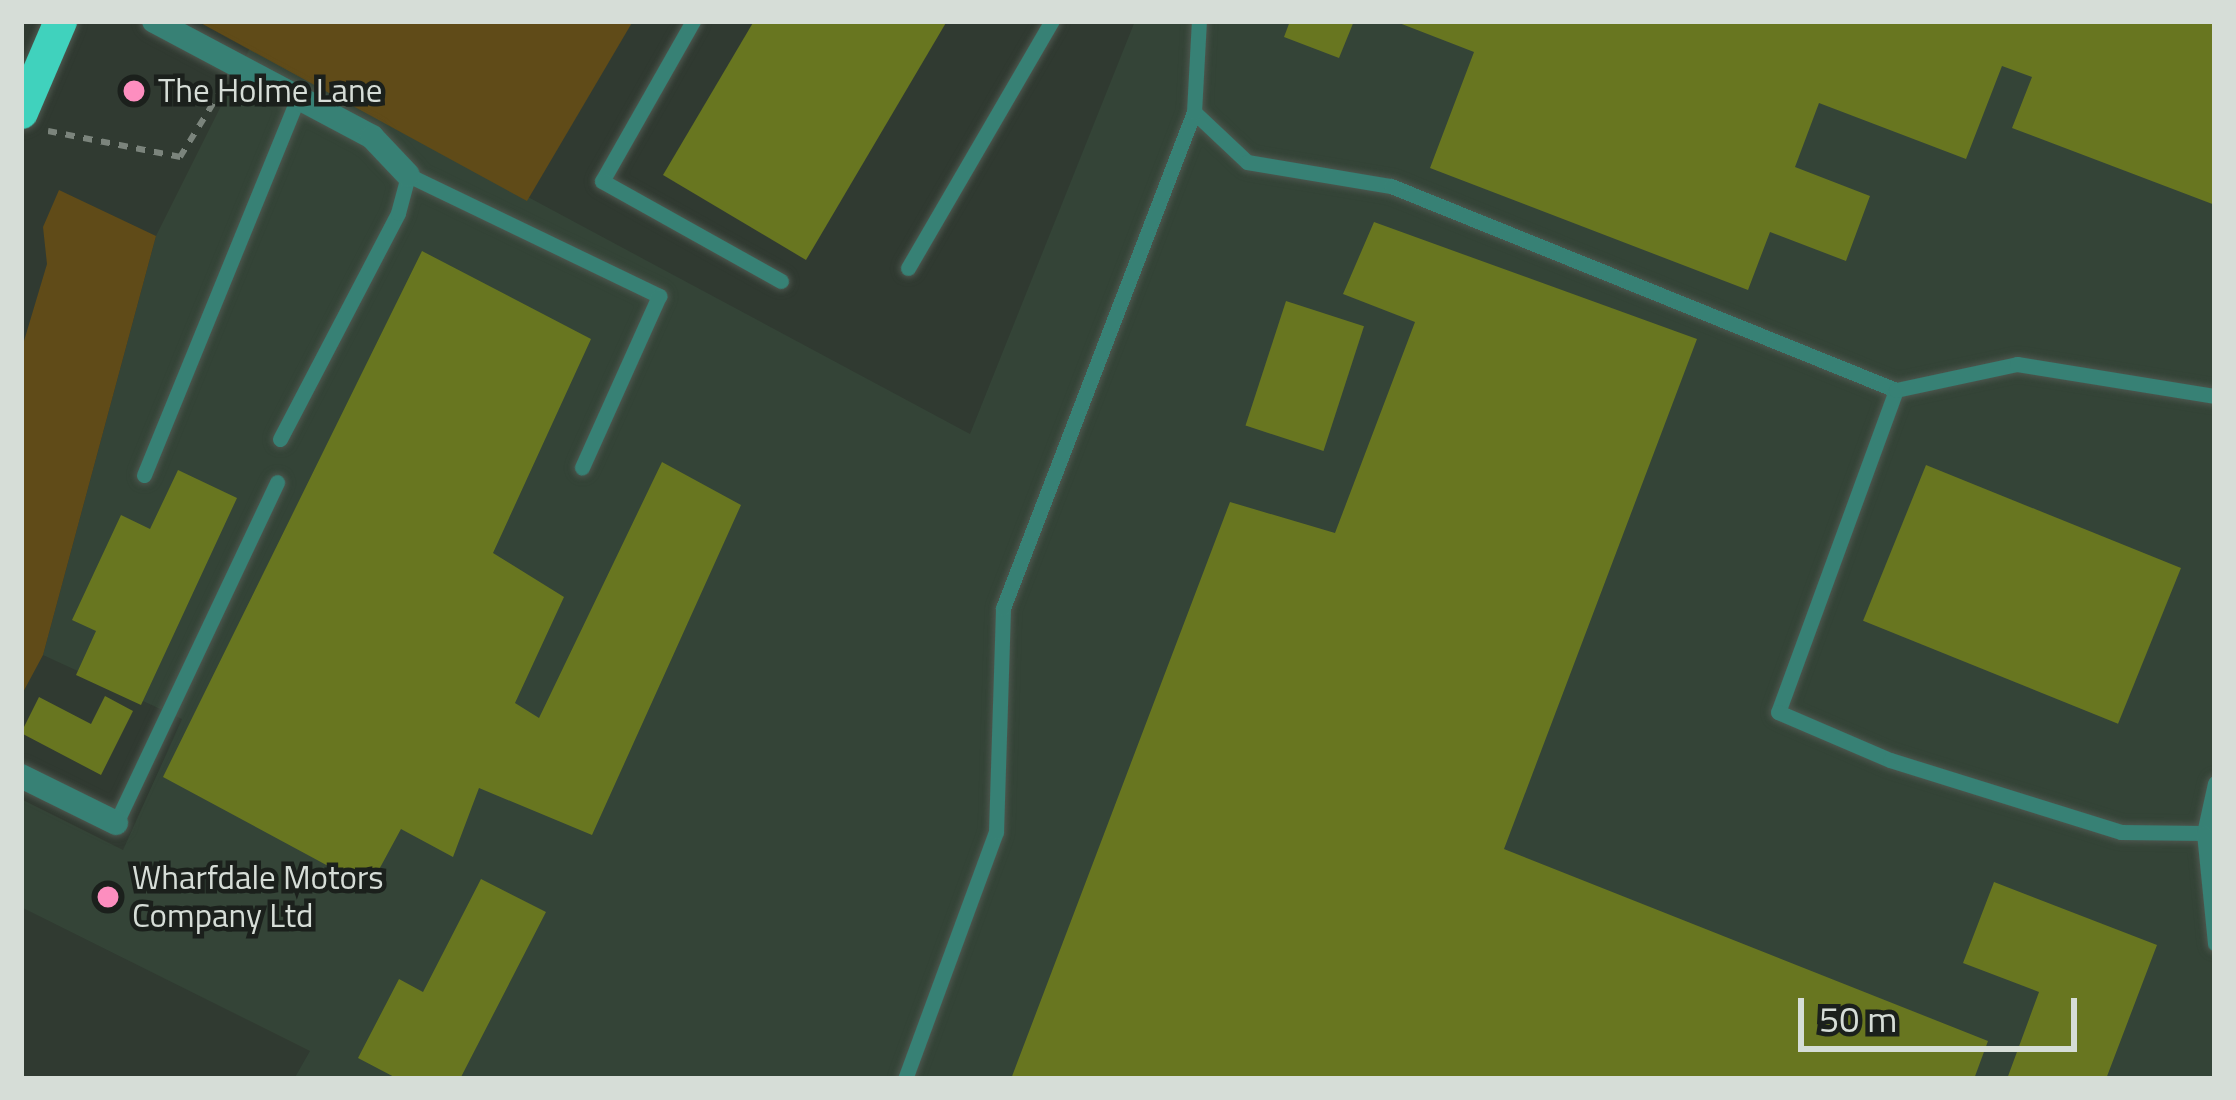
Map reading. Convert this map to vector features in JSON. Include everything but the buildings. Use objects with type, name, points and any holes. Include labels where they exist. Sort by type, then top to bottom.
[{"type":"highway","points":[[32,121],[31,58],[60,21]]},
{"type":"street","points":[[154,21],[372,137],[408,175]]},
{"type":"street","points":[[21,776],[116,823]]},
{"type":"lane","points":[[693,21],[602,181],[781,281]]},
{"type":"lane","points":[[908,268],[1052,21]]},
{"type":"lane","points":[[904,1079],[996,832],[1004,608],[1195,112],[1199,21]]},
{"type":"lane","points":[[144,475],[299,96]]},
{"type":"lane","points":[[1195,112],[1247,162],[1391,186],[1896,390],[2017,364],[2215,396]]},
{"type":"lane","points":[[280,439],[398,213],[408,175],[659,296],[582,467]]},
{"type":"lane","points":[[1896,390],[1778,712],[1890,760],[2121,832],[2204,833]]},
{"type":"lane","points":[[116,823],[277,482]]},
{"type":"lane","points":[[2215,783],[2204,833],[2215,943]]},
{"type":"path","points":[[32,121],[180,157],[238,62]]},
{"type":"shaded area","points":[[197,21],[633,21],[527,201]]},
{"type":"shaded area","points":[[1135,21],[2215,21],[2215,1079],[294,1079],[310,1051],[21,907],[21,799],[123,850],[182,719],[43,655],[156,236],[250,48],[970,434]]},
{"type":"shaded area","points":[[59,190],[156,236],[43,655],[21,696],[21,351],[47,264],[43,227]]},
{"type":"place","name":"The Holme Lane","points":[[134,91]]},
{"type":"place","name":"Wharfdale Motors Company Ltd","points":[[108,897]]}]
